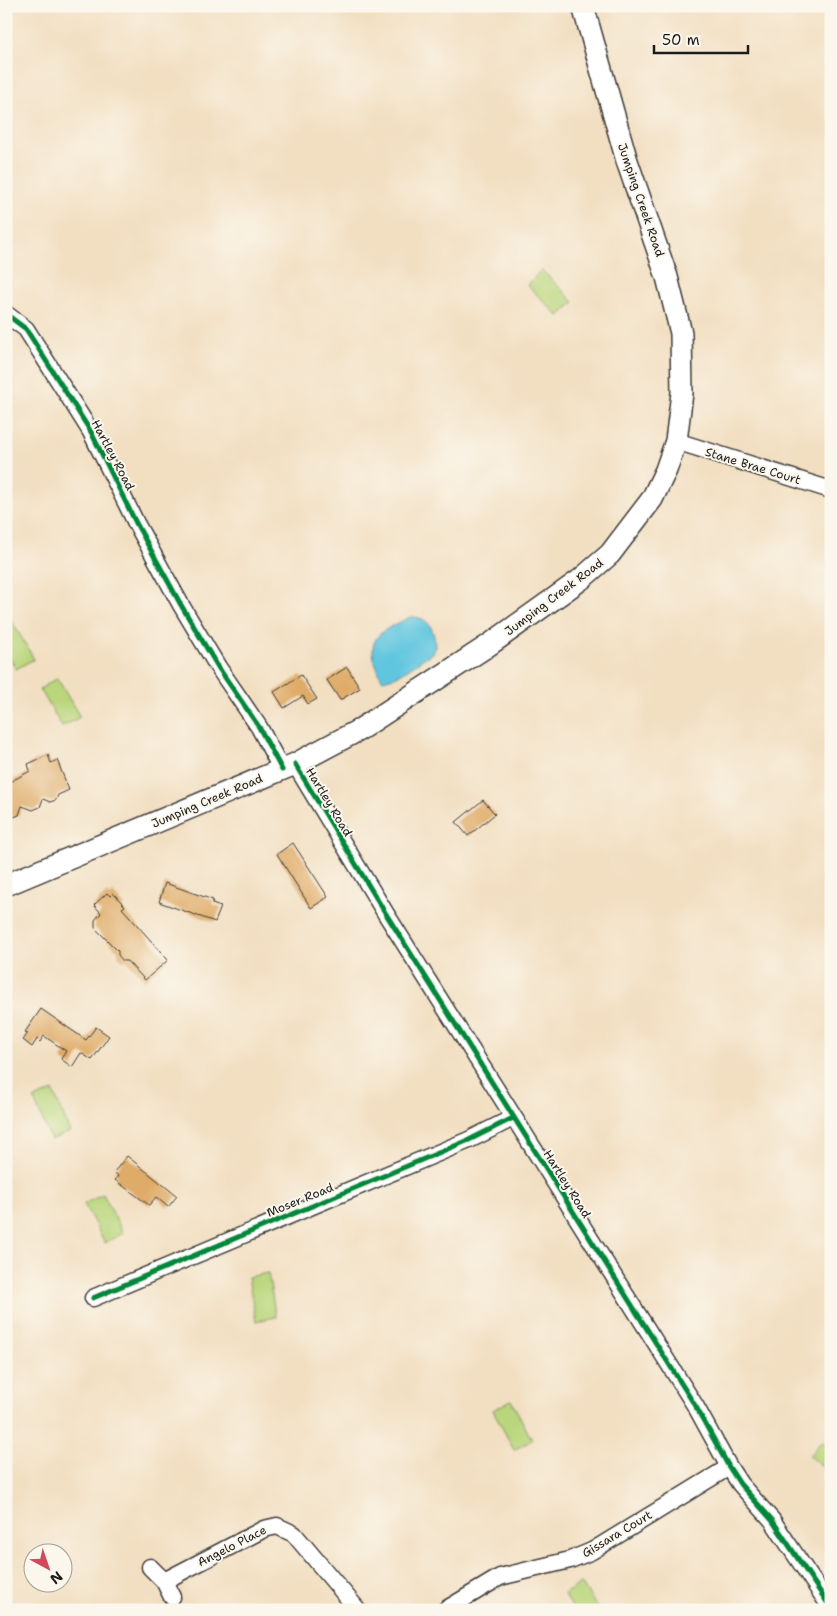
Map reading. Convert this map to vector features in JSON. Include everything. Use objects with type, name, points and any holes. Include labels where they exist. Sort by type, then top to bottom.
[{"type":"main road","name":"Jumping Creek Road","points":[[6,885],[288,767],[359,730],[496,640],[580,580],[610,554],[652,499],[666,470],[676,441],[682,393],[681,334],[667,277],[627,161],[582,6]]},
{"type":"street","name":"Hartley Road","points":[[6,314],[26,329],[91,432],[136,523],[218,667],[288,767],[309,790],[696,1407],[729,1467],[781,1533],[831,1608]]},
{"type":"street","name":"Stane Brae Court","points":[[676,441],[831,490]]},
{"type":"street","name":"Moser Road","points":[[92,1298],[469,1140],[514,1118]]},
{"type":"street","name":"Gissara Court","points":[[445,1610],[500,1577],[582,1556],[729,1467]]},
{"type":"street","name":"Angelo Place","points":[[164,1581],[264,1530],[277,1526],[294,1534],[358,1610]]},
{"type":"street","points":[[150,1568],[164,1581],[172,1597]]},
{"type":"green space","points":[[542,270],[574,302],[559,316],[527,285]]},
{"type":"green space","points":[[11,620],[34,659],[16,669],[6,652],[6,623]]},
{"type":"green space","points":[[57,678],[80,717],[62,727],[40,689]]},
{"type":"green space","points":[[53,1091],[70,1132],[51,1140],[34,1099]]},
{"type":"green space","points":[[103,1194],[123,1233],[105,1243],[84,1204]]},
{"type":"green space","points":[[268,1273],[276,1317],[256,1321],[248,1277]]},
{"type":"green space","points":[[511,1400],[532,1440],[514,1450],[493,1410]]},
{"type":"green space","points":[[822,1441],[831,1447],[831,1474],[809,1456]]},
{"type":"green space","points":[[581,1583],[599,1610],[574,1610],[564,1594]]},
{"type":"water","points":[[410,617],[422,619],[430,625],[434,635],[435,648],[432,653],[397,676],[383,680],[373,653],[376,639],[387,629]]},
{"type":"building","points":[[347,667],[360,688],[340,700],[327,680]]},
{"type":"building","points":[[301,675],[317,699],[308,704],[303,696],[284,708],[274,692]]},
{"type":"building","points":[[48,755],[51,763],[57,760],[69,790],[58,795],[56,800],[50,802],[43,799],[40,807],[33,810],[22,806],[19,815],[14,817],[8,815],[6,784],[30,771],[28,764]]},
{"type":"building","points":[[483,800],[495,814],[468,836],[456,822]]},
{"type":"building","points":[[293,843],[328,897],[311,908],[277,854]]},
{"type":"building","points":[[165,883],[213,900],[212,904],[221,907],[215,922],[159,902]]},
{"type":"building","points":[[107,893],[110,896],[113,893],[125,906],[122,908],[168,960],[145,980],[127,961],[123,961],[118,955],[118,951],[95,928],[95,920],[101,913],[94,905]]},
{"type":"building","points":[[41,1009],[86,1040],[96,1027],[109,1036],[92,1060],[81,1053],[72,1067],[61,1059],[66,1051],[44,1036],[40,1042],[37,1039],[32,1047],[23,1040],[28,1033],[25,1032]]},
{"type":"building","points":[[127,1156],[177,1196],[168,1207],[156,1197],[149,1205],[115,1180],[118,1176],[114,1172]]},
{"type":"cycle path","points":[[6,314],[26,329],[91,432],[136,523],[181,605],[218,667],[259,727],[282,770]]},
{"type":"cycle path","points":[[295,764],[386,914],[696,1407],[729,1467],[740,1484],[772,1520],[831,1608]]},
{"type":"cycle path","points":[[93,1298],[469,1140],[513,1118]]}]
